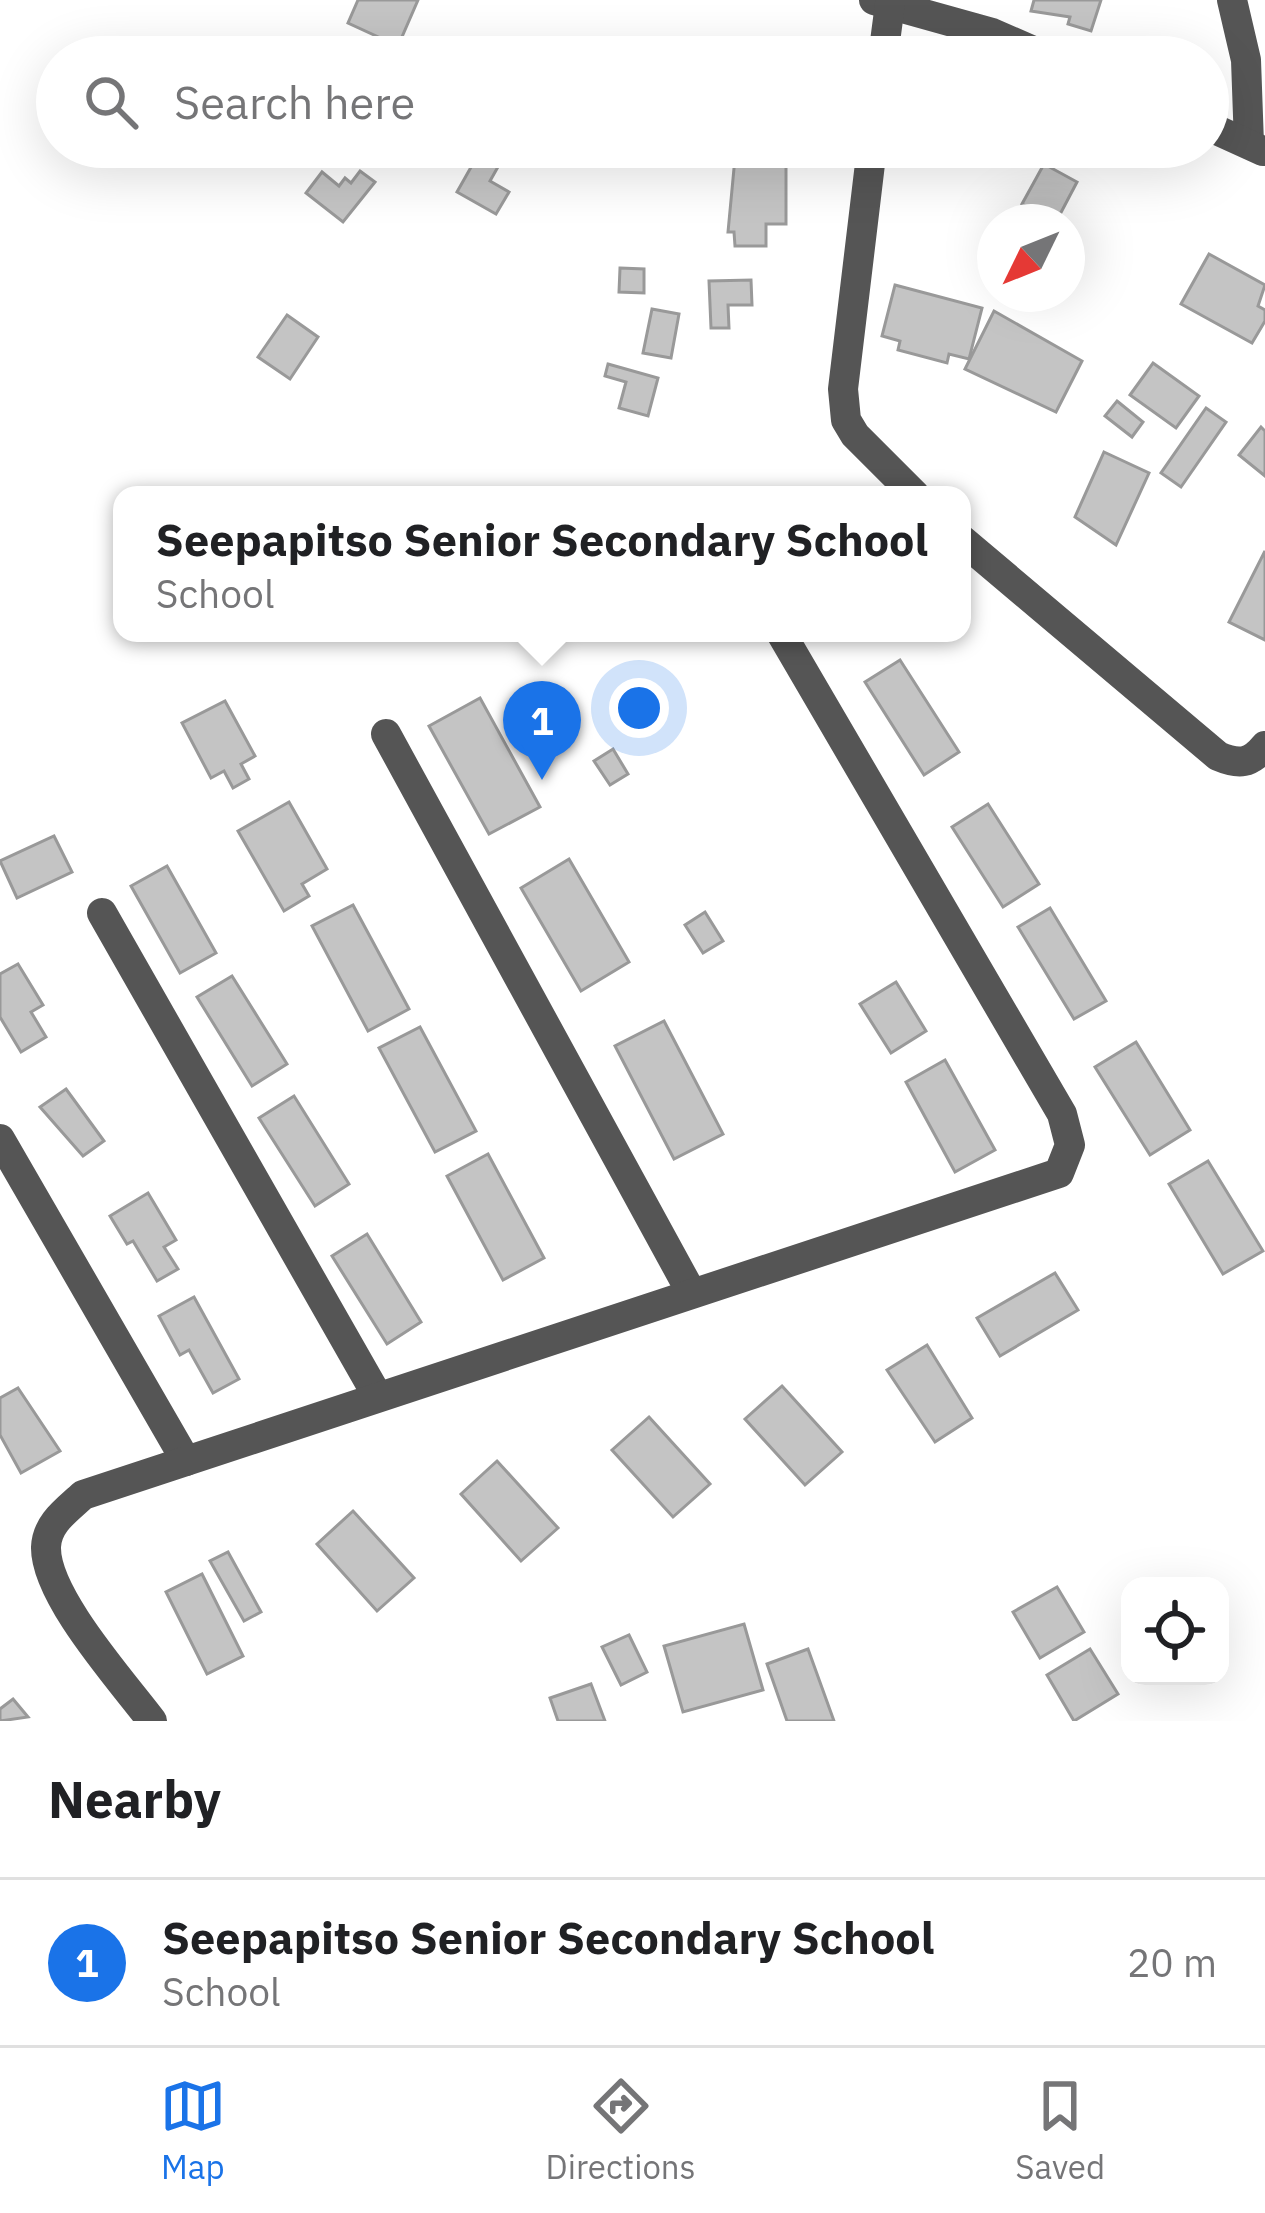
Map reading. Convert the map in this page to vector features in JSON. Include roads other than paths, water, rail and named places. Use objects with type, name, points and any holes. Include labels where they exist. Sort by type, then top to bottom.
[{"type":"street","points":[[1232,0],[1246,60],[1257,148]]},
{"type":"street","points":[[888,36],[895,3],[999,36]]},
{"type":"street","points":[[1229,135],[1257,148]]},
{"type":"street","points":[[869,168],[843,389],[846,420],[907,486]]},
{"type":"street","points":[[971,548],[1218,756],[1236,764],[1254,759],[1265,746]]},
{"type":"street","points":[[152,1721],[85,1632],[49,1567],[46,1544],[52,1524],[83,1496],[1059,1173],[1070,1145],[1062,1114],[786,642]]},
{"type":"street","points":[[386,734],[692,1292]]},
{"type":"street","points":[[102,913],[378,1397]]},
{"type":"street","points":[[0,1139],[185,1461]]},
{"type":"place","name":"Seepapitso Senior Secondary School","points":[[542,780]]}]
